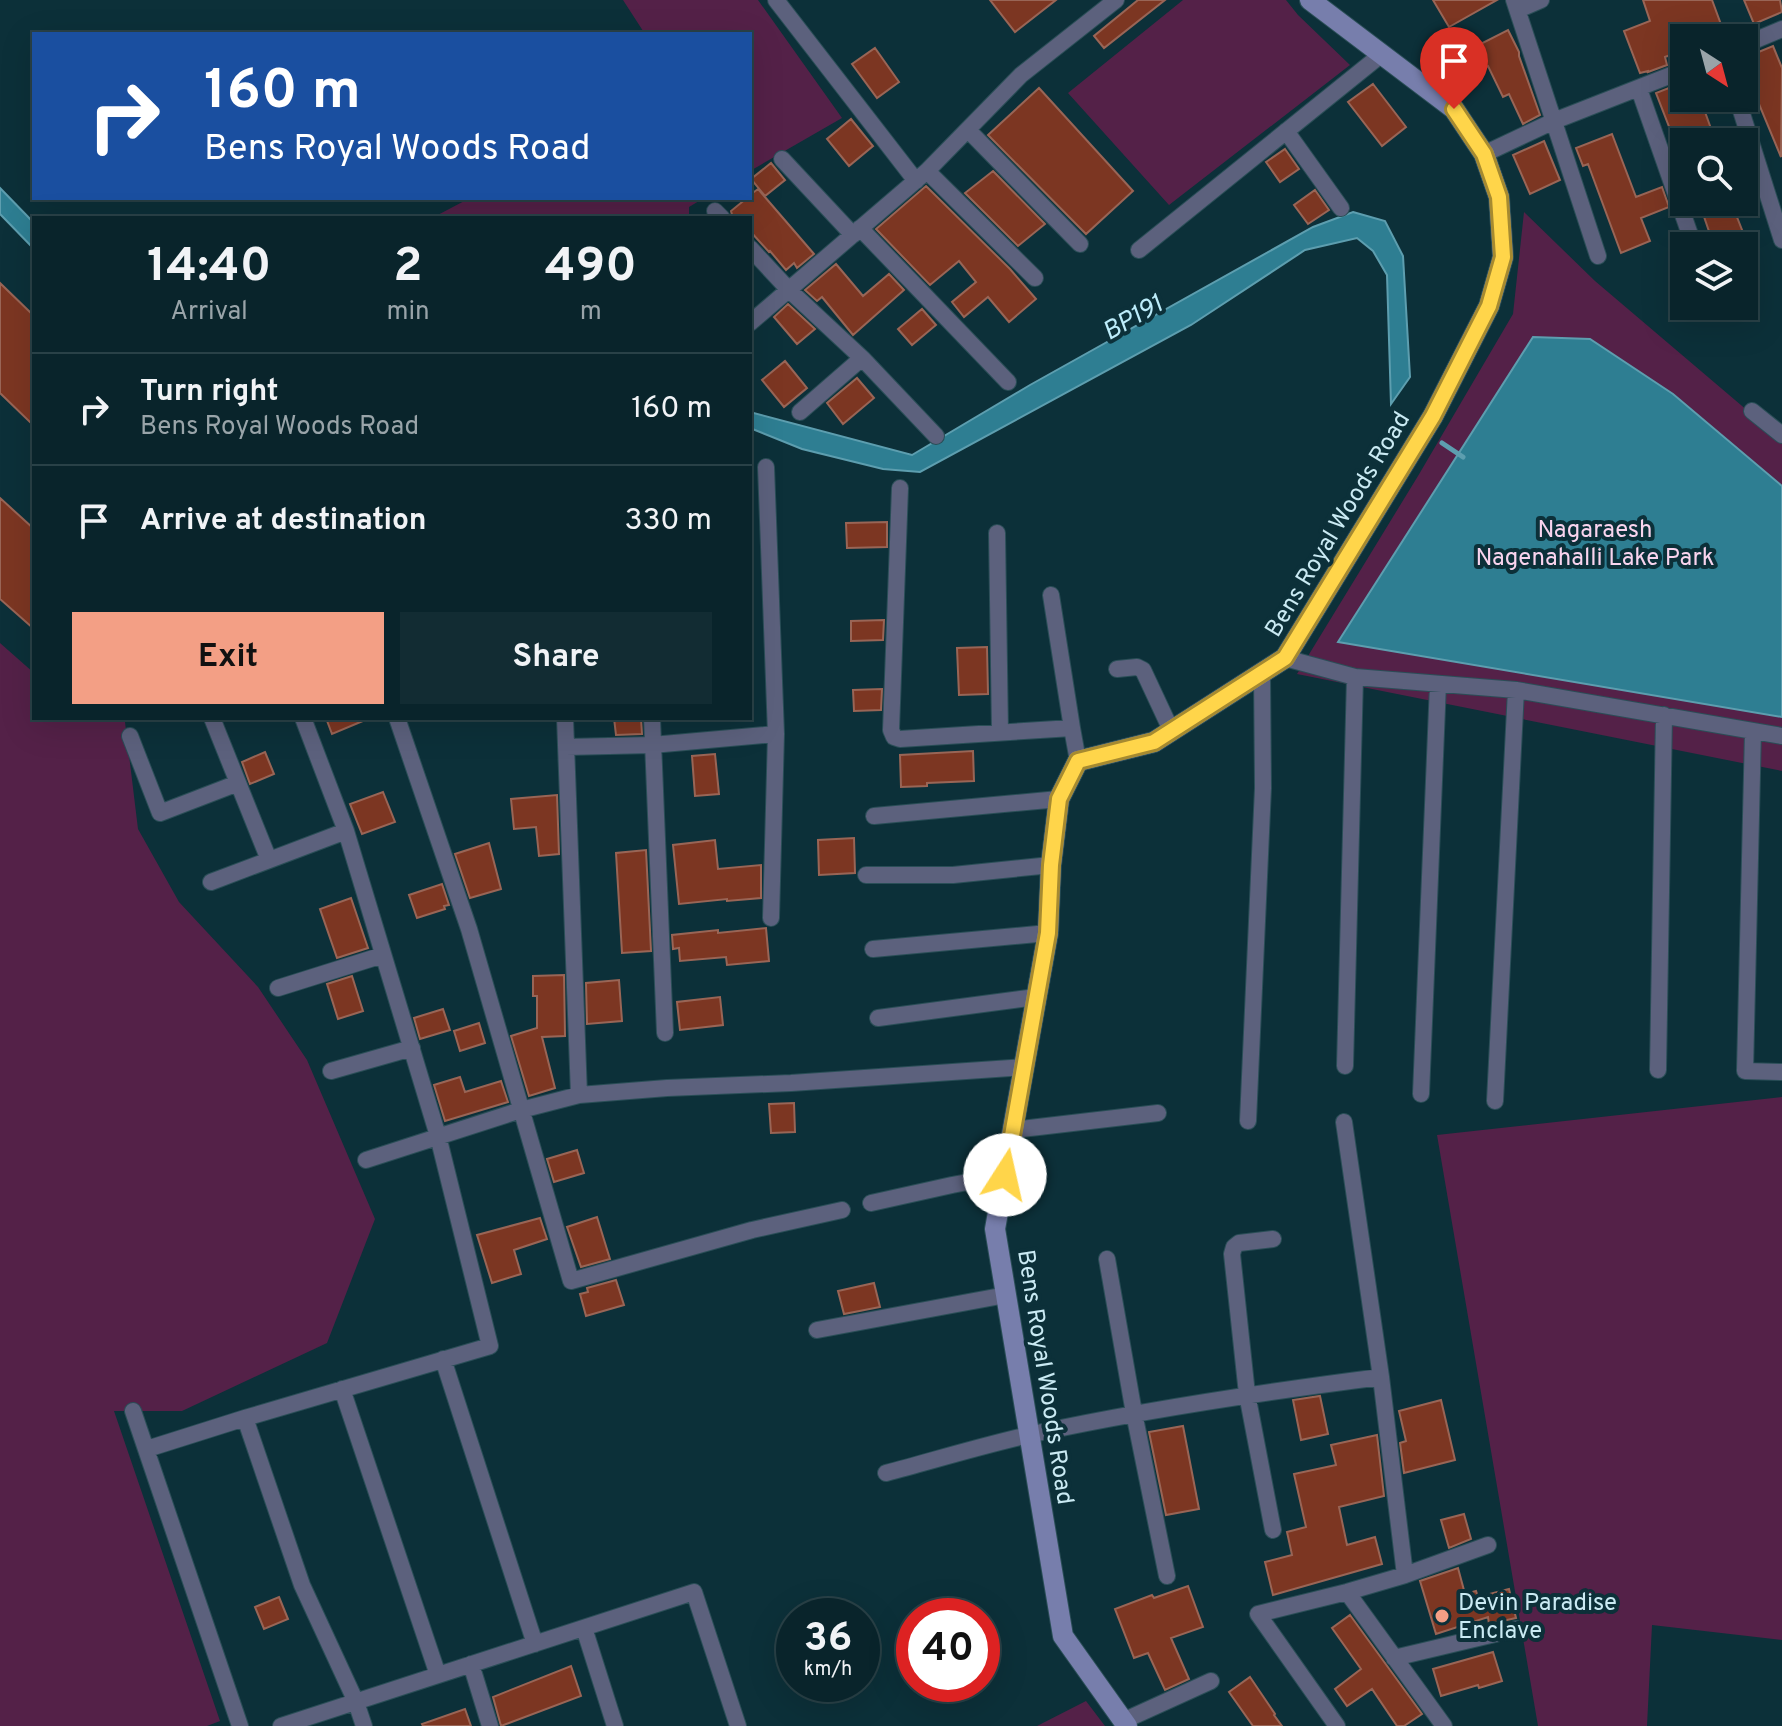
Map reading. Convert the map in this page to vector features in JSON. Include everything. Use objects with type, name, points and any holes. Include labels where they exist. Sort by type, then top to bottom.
[{"type":"street","points":[[776,0],[922,176],[1035,278]]},
{"type":"street","points":[[752,321],[922,176],[1021,75],[1116,0]]},
{"type":"street","name":"Bens Royal Woods Road","points":[[1125,1723],[1063,1636],[995,1229],[1048,933],[1051,865],[1059,799],[1078,761],[1154,742],[1285,658],[1433,416],[1489,306],[1503,257],[1499,197],[1484,154],[1454,109],[1311,0]]},
{"type":"street","points":[[1541,0],[1516,5],[1598,256]]},
{"type":"street","points":[[1758,39],[1782,29]]},
{"type":"street","points":[[1139,250],[1382,54]]},
{"type":"street","points":[[1484,154],[1554,121],[1670,76]]},
{"type":"street","points":[[1639,89],[1689,232]]},
{"type":"street","points":[[1741,112],[1782,240]]},
{"type":"street","points":[[968,130],[1080,244]]},
{"type":"street","points":[[1286,131],[1341,208]]},
{"type":"street","points":[[782,159],[1008,382]]},
{"type":"street","points":[[752,250],[936,436]]},
{"type":"street","points":[[800,412],[862,358]]},
{"type":"street","points":[[1752,411],[1782,435]]},
{"type":"street","points":[[766,467],[776,734],[771,918]]},
{"type":"street","points":[[900,488],[891,730],[894,737],[1072,728]]},
{"type":"street","points":[[997,533],[1000,732]]},
{"type":"street","points":[[1051,595],[1078,761]]},
{"type":"street","points":[[1285,658],[1355,677],[1516,690],[1782,736]]},
{"type":"street","points":[[1117,669],[1137,667],[1143,670],[1171,730]]},
{"type":"street","points":[[1248,1121],[1263,788],[1262,673]]},
{"type":"street","points":[[1345,1066],[1355,677]]},
{"type":"street","points":[[1421,1094],[1438,684]]},
{"type":"street","points":[[1495,1101],[1516,690]]},
{"type":"street","points":[[1658,1070],[1664,715]]},
{"type":"street","points":[[213,720],[269,860]]},
{"type":"street","points":[[147,1449],[490,1346],[438,1136],[412,1048],[346,831],[304,720]]},
{"type":"street","points":[[398,720],[469,929],[571,1281],[752,1230],[842,1210]]},
{"type":"street","points":[[565,720],[579,1095]]},
{"type":"street","points":[[652,720],[665,1033]]},
{"type":"street","points":[[1753,731],[1745,1071],[1782,1072]]},
{"type":"street","points":[[566,747],[652,745],[776,734]]},
{"type":"street","points":[[130,736],[160,813],[238,783]]},
{"type":"street","points":[[874,816],[1059,799]]},
{"type":"street","points":[[211,882],[346,831]]},
{"type":"street","points":[[866,875],[953,875],[1051,865]]},
{"type":"street","points":[[873,949],[1048,933]]},
{"type":"street","points":[[278,988],[383,955]]},
{"type":"street","points":[[878,1018],[1036,997]]},
{"type":"street","points":[[331,1071],[412,1048]]},
{"type":"street","points":[[366,1160],[521,1110],[579,1095],[1024,1067]]},
{"type":"street","points":[[1013,1130],[1158,1113]]},
{"type":"street","points":[[1344,1122],[1381,1377],[1405,1575]]},
{"type":"street","points":[[871,1203],[1005,1175]]},
{"type":"street","points":[[1273,1239],[1239,1243],[1232,1254],[1247,1394],[1273,1530]]},
{"type":"street","points":[[1107,1259],[1167,1576]]},
{"type":"street","points":[[817,1330],[1006,1295]]},
{"type":"street","points":[[443,1359],[535,1644]]},
{"type":"street","points":[[886,1473],[1029,1435],[1134,1413],[1247,1394],[1381,1377]]},
{"type":"street","points":[[342,1389],[438,1675]]},
{"type":"street","points":[[133,1411],[240,1726]]},
{"type":"street","points":[[245,1418],[302,1585],[364,1726]]},
{"type":"street","points":[[1337,1726],[1258,1614],[1405,1575],[1488,1545]]},
{"type":"street","points":[[281,1726],[694,1592],[738,1726]]},
{"type":"street","points":[[1347,1592],[1444,1726]]},
{"type":"street","points":[[584,1628],[615,1726]]},
{"type":"street","points":[[1394,1658],[1516,1629]]},
{"type":"street","points":[[471,1664],[490,1726]]},
{"type":"street","points":[[1125,1723],[1211,1681]]},
{"type":"green space","points":[[623,0],[758,0],[842,118],[752,170],[752,32],[644,32]]},
{"type":"green space","points":[[1183,0],[1286,0],[1350,65],[1169,205],[1068,93]]},
{"type":"green space","points":[[466,200],[701,200],[689,207],[689,216],[436,216]]},
{"type":"green space","name":"Nagaraesh Nagenahalli Lake Park","points":[[1524,212],[1595,281],[1782,440],[1782,771],[1297,674],[1513,314]]},
{"type":"green space","points":[[0,643],[32,671],[32,720],[128,720],[125,722],[138,829],[179,902],[258,987],[307,1060],[375,1219],[327,1343],[182,1411],[114,1411],[220,1721],[207,1726],[0,1726]]},
{"type":"green space","points":[[1782,1097],[1782,1640],[1652,1625],[1647,1726],[1538,1726],[1437,1135]]},
{"type":"green space","points":[[1086,1701],[1105,1726],[1037,1726]]},
{"type":"water","points":[[0,188],[32,221],[32,247],[0,214]]},
{"type":"water","points":[[1353,212],[1385,221],[1403,256],[1410,377],[1391,404],[1387,275],[1373,251],[1357,238],[1305,250],[1191,325],[920,472],[883,469],[802,449],[752,429],[752,413],[912,455],[1030,385],[1313,227]]},
{"type":"water","name":"Nagaraesh Nagenahalli Lake Park","points":[[1533,337],[1590,339],[1673,394],[1782,486],[1782,717],[1338,642]]},
{"type":"building","points":[[990,0],[1056,0],[1015,32]]},
{"type":"building","points":[[1138,0],[1165,0],[1104,48],[1094,36]]},
{"type":"building","points":[[1433,0],[1497,0],[1449,27]]},
{"type":"building","points":[[1643,0],[1712,0],[1721,24],[1670,24],[1670,55],[1665,57],[1667,65],[1640,73],[1624,31],[1650,21]]},
{"type":"building","points":[[1744,0],[1780,0],[1782,12],[1754,24]]},
{"type":"building","points":[[1508,30],[1519,52],[1540,115],[1523,124],[1509,94],[1503,97],[1488,66],[1461,79],[1451,59]]},
{"type":"building","points":[[1773,46],[1782,68],[1781,157],[1758,102],[1758,52]]},
{"type":"building","points":[[875,48],[899,82],[877,98],[852,64]]},
{"type":"building","points":[[1373,84],[1406,127],[1382,146],[1348,102]]},
{"type":"building","points":[[1039,88],[1133,191],[1086,234],[988,135]]},
{"type":"building","points":[[1670,88],[1670,112],[1705,112],[1711,128],[1670,129],[1656,93]]},
{"type":"building","points":[[851,119],[873,146],[849,166],[827,139]]},
{"type":"building","points":[[1612,134],[1636,197],[1662,187],[1669,207],[1641,218],[1650,241],[1621,253],[1588,164],[1583,166],[1576,148]]},
{"type":"building","points":[[1544,141],[1560,180],[1530,194],[1513,155]]},
{"type":"building","points":[[1285,149],[1299,169],[1280,182],[1266,162]]},
{"type":"building","points":[[771,163],[785,180],[765,196],[752,178]]},
{"type":"building","points":[[993,171],[1045,224],[1018,246],[965,193]]},
{"type":"building","points":[[926,186],[1036,299],[1009,322],[988,297],[964,317],[952,302],[976,282],[959,261],[930,285],[876,229]]},
{"type":"building","points":[[758,189],[814,254],[797,268],[794,263],[786,270],[752,233],[752,216],[732,216],[731,211],[745,200],[752,200],[752,194]]},
{"type":"building","points":[[1315,190],[1329,210],[1308,224],[1294,205]]},
{"type":"building","points":[[1704,216],[1737,216],[1743,232],[1709,232]]},
{"type":"building","points":[[836,264],[863,296],[889,274],[904,290],[853,335],[822,297],[817,301],[805,290]]},
{"type":"building","points":[[0,283],[32,314],[32,424],[0,393]]},
{"type":"building","points":[[788,304],[815,329],[797,344],[774,317]]},
{"type":"building","points":[[922,309],[936,325],[912,345],[898,329]]},
{"type":"building","points":[[785,361],[807,388],[784,407],[762,380]]},
{"type":"building","points":[[857,378],[874,398],[843,424],[827,403]]},
{"type":"building","points":[[0,498],[32,527],[32,627],[0,599]]},
{"type":"building","points":[[887,522],[887,547],[847,548],[846,523]]},
{"type":"building","points":[[884,620],[883,640],[851,641],[851,621]]},
{"type":"building","points":[[987,647],[988,694],[959,695],[957,648]]},
{"type":"building","points":[[882,689],[881,710],[854,711],[853,690]]},
{"type":"building","points":[[327,720],[365,720],[332,734]]},
{"type":"building","points":[[614,720],[641,720],[642,734],[616,735]]},
{"type":"building","points":[[973,751],[974,781],[901,787],[900,755]]},
{"type":"building","points":[[265,752],[274,774],[250,784],[242,762]]},
{"type":"building","points":[[715,754],[719,794],[695,796],[692,756]]},
{"type":"building","points":[[383,792],[395,822],[362,834],[350,804]]},
{"type":"building","points":[[557,795],[559,854],[539,856],[536,827],[514,829],[511,799]]},
{"type":"building","points":[[854,838],[855,873],[819,875],[818,840]]},
{"type":"building","points":[[715,840],[718,869],[761,865],[761,898],[679,904],[673,845]]},
{"type":"building","points":[[489,843],[501,889],[470,898],[455,854]]},
{"type":"building","points":[[646,850],[651,951],[622,953],[616,853]]},
{"type":"building","points":[[442,884],[449,905],[417,918],[409,895]]},
{"type":"building","points":[[351,898],[368,948],[337,958],[320,909]]},
{"type":"building","points":[[766,928],[769,961],[727,965],[726,957],[680,961],[679,948],[673,949],[672,935]]},
{"type":"building","points":[[564,975],[565,1036],[542,1037],[555,1088],[529,1096],[511,1036],[537,1028],[537,996],[533,996],[533,976]]},
{"type":"building","points":[[352,976],[363,1011],[338,1019],[327,984]]},
{"type":"building","points":[[619,980],[622,1021],[587,1024],[586,983]]},
{"type":"building","points":[[720,997],[723,1025],[680,1030],[677,1002]]},
{"type":"building","points":[[443,1009],[450,1030],[420,1039],[414,1018]]},
{"type":"building","points":[[479,1023],[485,1043],[460,1051],[454,1031]]},
{"type":"building","points":[[460,1077],[465,1092],[501,1081],[508,1102],[445,1121],[434,1085]]},
{"type":"building","points":[[794,1103],[795,1132],[771,1133],[769,1104]]},
{"type":"building","points":[[577,1150],[584,1173],[554,1182],[547,1159]]},
{"type":"building","points":[[597,1217],[610,1259],[581,1267],[567,1227]]},
{"type":"building","points":[[540,1218],[547,1239],[514,1250],[521,1274],[492,1283],[477,1235]]},
{"type":"building","points":[[616,1280],[624,1305],[586,1316],[580,1294],[588,1292],[587,1288]]},
{"type":"building","points":[[874,1283],[880,1307],[844,1314],[838,1291]]},
{"type":"building","points":[[1320,1396],[1328,1434],[1301,1440],[1293,1400]]},
{"type":"building","points":[[1441,1400],[1455,1460],[1404,1473],[1400,1443],[1406,1441],[1399,1411]]},
{"type":"building","points":[[1183,1426],[1199,1509],[1166,1515],[1149,1432]]},
{"type":"building","points":[[1377,1435],[1384,1496],[1339,1507],[1347,1545],[1375,1537],[1382,1564],[1273,1595],[1265,1562],[1292,1555],[1287,1532],[1306,1527],[1294,1474],[1336,1465],[1331,1445]]},
{"type":"building","points":[[1464,1514],[1471,1539],[1449,1548],[1441,1520]]},
{"type":"building","points":[[1458,1568],[1465,1594],[1476,1591],[1478,1597],[1509,1589],[1516,1618],[1489,1624],[1488,1617],[1436,1634],[1420,1581]]},
{"type":"building","points":[[1188,1586],[1203,1627],[1171,1638],[1189,1679],[1165,1690],[1148,1653],[1134,1658],[1115,1609]]},
{"type":"building","points":[[279,1597],[288,1619],[264,1629],[255,1607]]},
{"type":"building","points":[[1350,1615],[1422,1714],[1404,1726],[1397,1726],[1372,1689],[1347,1706],[1335,1689],[1361,1669],[1332,1628]]},
{"type":"building","points":[[1493,1652],[1502,1681],[1441,1696],[1433,1669]]},
{"type":"building","points":[[571,1666],[581,1696],[501,1726],[493,1697]]},
{"type":"building","points":[[1250,1677],[1282,1726],[1253,1726],[1229,1692]]},
{"type":"building","points":[[465,1709],[471,1726],[422,1724]]},
{"type":"waterway","name":"BP191","points":[[1442,443],[1463,457]]},
{"type":"place","name":"Devin Paradise Enclave","points":[[1442,1616]]},
{"type":"route","points":[[1005,1175],[1048,933],[1051,865],[1059,799],[1078,761],[1154,742],[1285,658],[1433,416],[1489,306],[1503,257],[1499,197],[1484,154],[1454,109]]}]
